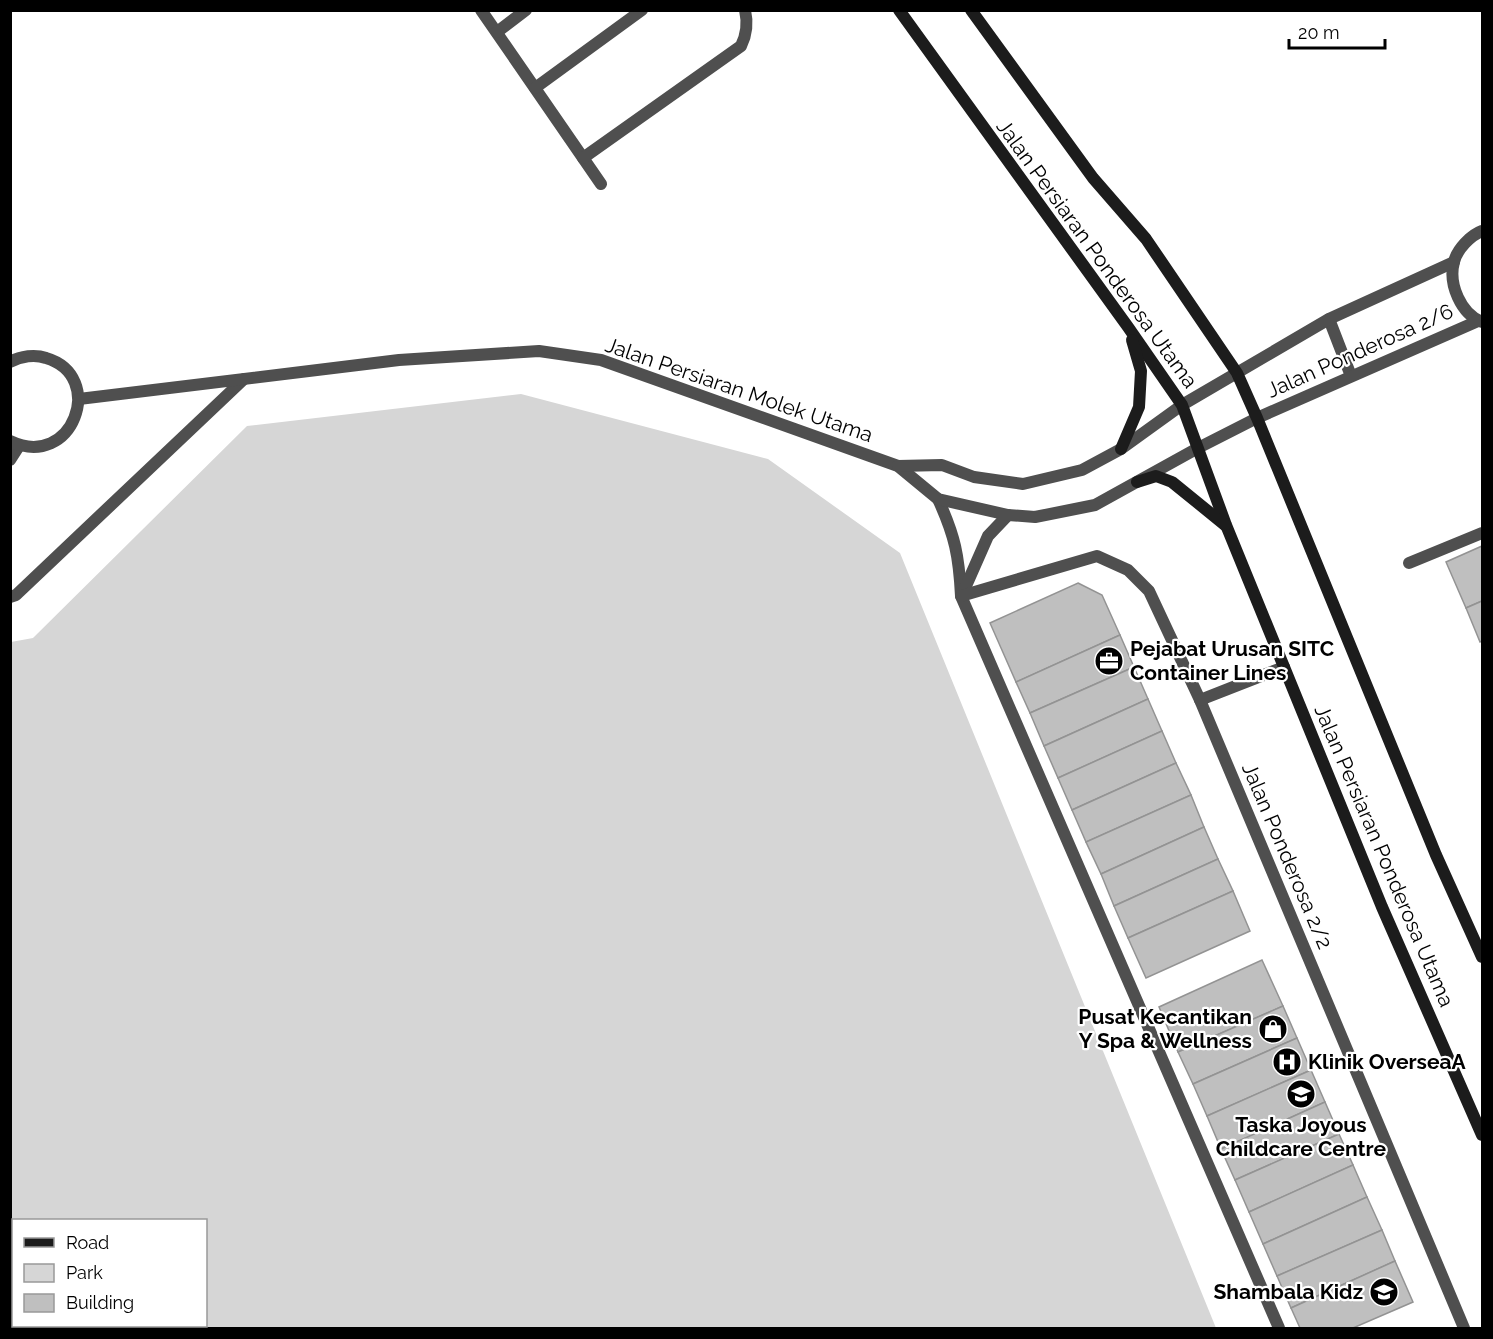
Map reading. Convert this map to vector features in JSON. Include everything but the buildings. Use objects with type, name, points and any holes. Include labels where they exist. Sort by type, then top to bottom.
[{"type":"main road","name":"Jalan Persiaran Ponderosa Utama","points":[[899,10],[1182,405],[1226,525],[1382,907],[1482,1135]]},
{"type":"main road","name":"Jalan Persiaran Ponderosa Utama","points":[[971,10],[1093,178],[1146,240],[1236,373],[1257,418],[1436,855],[1482,957]]},
{"type":"main road","points":[[1121,449],[1140,407],[1142,371],[1128,327]]},
{"type":"main road","points":[[1137,482],[1156,477],[1172,482],[1226,525]]},
{"type":"street","points":[[481,10],[601,184]]},
{"type":"street","points":[[497,33],[526,10]]},
{"type":"street","points":[[535,88],[642,10]]},
{"type":"street","points":[[583,158],[741,46],[746,37],[745,10]]},
{"type":"street","points":[[1480,321],[1466,310],[1458,298],[1454,284],[1454,262],[1467,242],[1482,231]]},
{"type":"street","name":"Jalan Ponderosa 2/6","points":[[1182,405],[1329,319],[1454,262]]},
{"type":"street","points":[[1329,319],[1351,376]]},
{"type":"street","name":"Jalan Ponderosa 2/6","points":[[1198,448],[1257,418],[1480,321]]},
{"type":"street","name":"Jalan Persiaran Molek Utama","points":[[79,399],[399,360],[539,351],[601,360],[898,466],[938,499],[1008,515],[1035,517],[1095,505],[1198,448]]},
{"type":"street","points":[[10,460],[15,444],[35,448],[50,444],[62,437],[72,426],[79,399],[76,385],[70,375],[52,360],[29,356],[12,359]]},
{"type":"street","points":[[10,597],[244,379]]},
{"type":"street","name":"Jalan Persiaran Molek Utama","points":[[898,466],[942,465],[974,477],[1023,484],[1082,470],[1121,449],[1182,405]]},
{"type":"street","points":[[938,499],[951,528],[959,559],[962,596],[1279,1329]]},
{"type":"street","points":[[962,596],[988,536],[1008,515]]},
{"type":"street","points":[[1409,563],[1482,533]]},
{"type":"street","name":"Jalan Ponderosa 2/2","points":[[962,596],[1097,556],[1128,570],[1149,591],[1200,700],[1464,1329]]},
{"type":"street","points":[[1200,700],[1284,667]]},
{"type":"green space","points":[[521,394],[768,459],[900,553],[1216,1328],[11,1328],[11,642],[33,638],[247,426]]},
{"type":"place","name":"Pejabat Urusan SITC Container Lines","points":[[1109,661]]},
{"type":"place","name":"Pusat Kecantikan Y Spa & Wellness","points":[[1273,1029]]},
{"type":"place","name":"Klinik OverseaA","points":[[1287,1062]]},
{"type":"place","name":"Taska Joyous Childcare Centre","points":[[1301,1094]]},
{"type":"place","name":"Shambala Kidz","points":[[1384,1292]]}]
